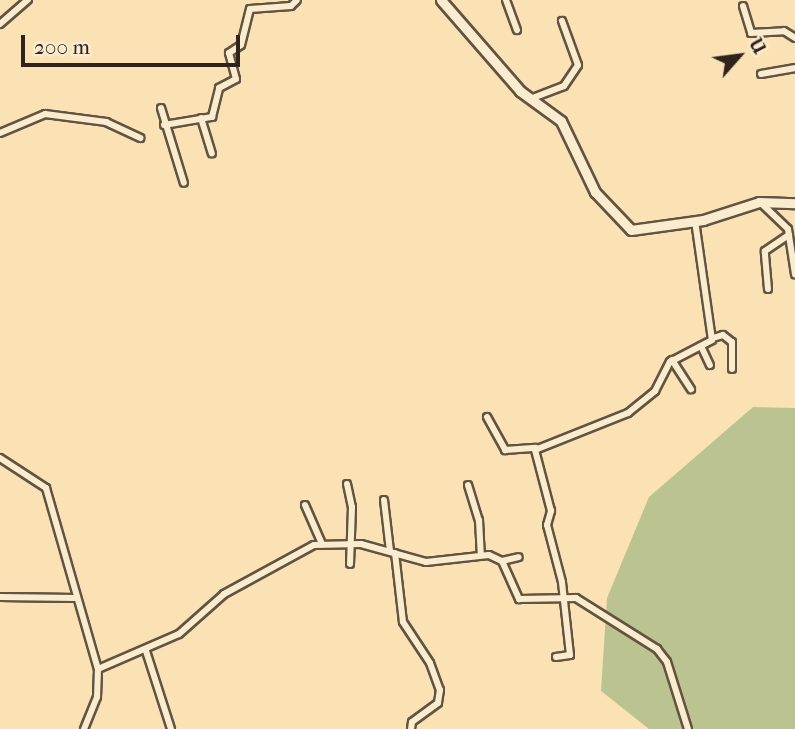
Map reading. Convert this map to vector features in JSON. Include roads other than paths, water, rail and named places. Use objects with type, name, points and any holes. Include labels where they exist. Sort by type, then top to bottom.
[{"type":"street","points":[[0,24],[28,0]]},
{"type":"street","points":[[164,125],[212,117],[219,88],[236,79],[229,53],[241,45],[250,9],[291,6],[297,0]]},
{"type":"street","points":[[441,0],[530,99],[561,121],[595,192],[628,228],[640,231],[695,221],[759,202],[795,204]]},
{"type":"street","points":[[506,0],[517,30]]},
{"type":"street","points":[[743,6],[753,34],[785,31],[795,38]]},
{"type":"street","points":[[530,99],[564,86],[578,65],[562,21]]},
{"type":"street","points":[[761,74],[795,68]]},
{"type":"street","points":[[161,108],[164,125],[184,183]]},
{"type":"street","points":[[0,133],[45,114],[106,122],[141,138]]},
{"type":"street","points":[[201,118],[212,153]]},
{"type":"street","points":[[759,202],[784,222],[789,235],[795,274]]},
{"type":"street","points":[[695,221],[713,338]]},
{"type":"street","points":[[768,289],[765,251],[789,235]]},
{"type":"street","points":[[487,417],[505,450],[536,448],[593,430],[628,413],[655,391],[672,359],[713,338],[723,335],[732,342],[732,369]]},
{"type":"street","points":[[701,346],[710,365]]},
{"type":"street","points":[[672,359],[691,389]]},
{"type":"street","points":[[536,448],[564,596],[570,655],[556,657]]},
{"type":"street","points":[[0,458],[45,485],[98,669],[97,697],[84,729]]},
{"type":"street","points":[[347,484],[352,507],[350,564]]},
{"type":"street","points":[[468,485],[479,520],[481,555]]},
{"type":"street","points":[[384,500],[403,622],[430,663],[440,690],[438,702],[409,728]]},
{"type":"street","points":[[305,505],[322,544]]},
{"type":"street","points":[[98,669],[146,651],[179,634],[224,594],[296,553],[322,544],[349,544],[393,552],[426,562],[481,555],[502,561],[519,557]]},
{"type":"street","points":[[502,561],[519,599],[564,596],[580,600],[661,653],[688,729]]},
{"type":"street","points":[[0,597],[76,598]]},
{"type":"street","points":[[146,651],[171,729]]}]
